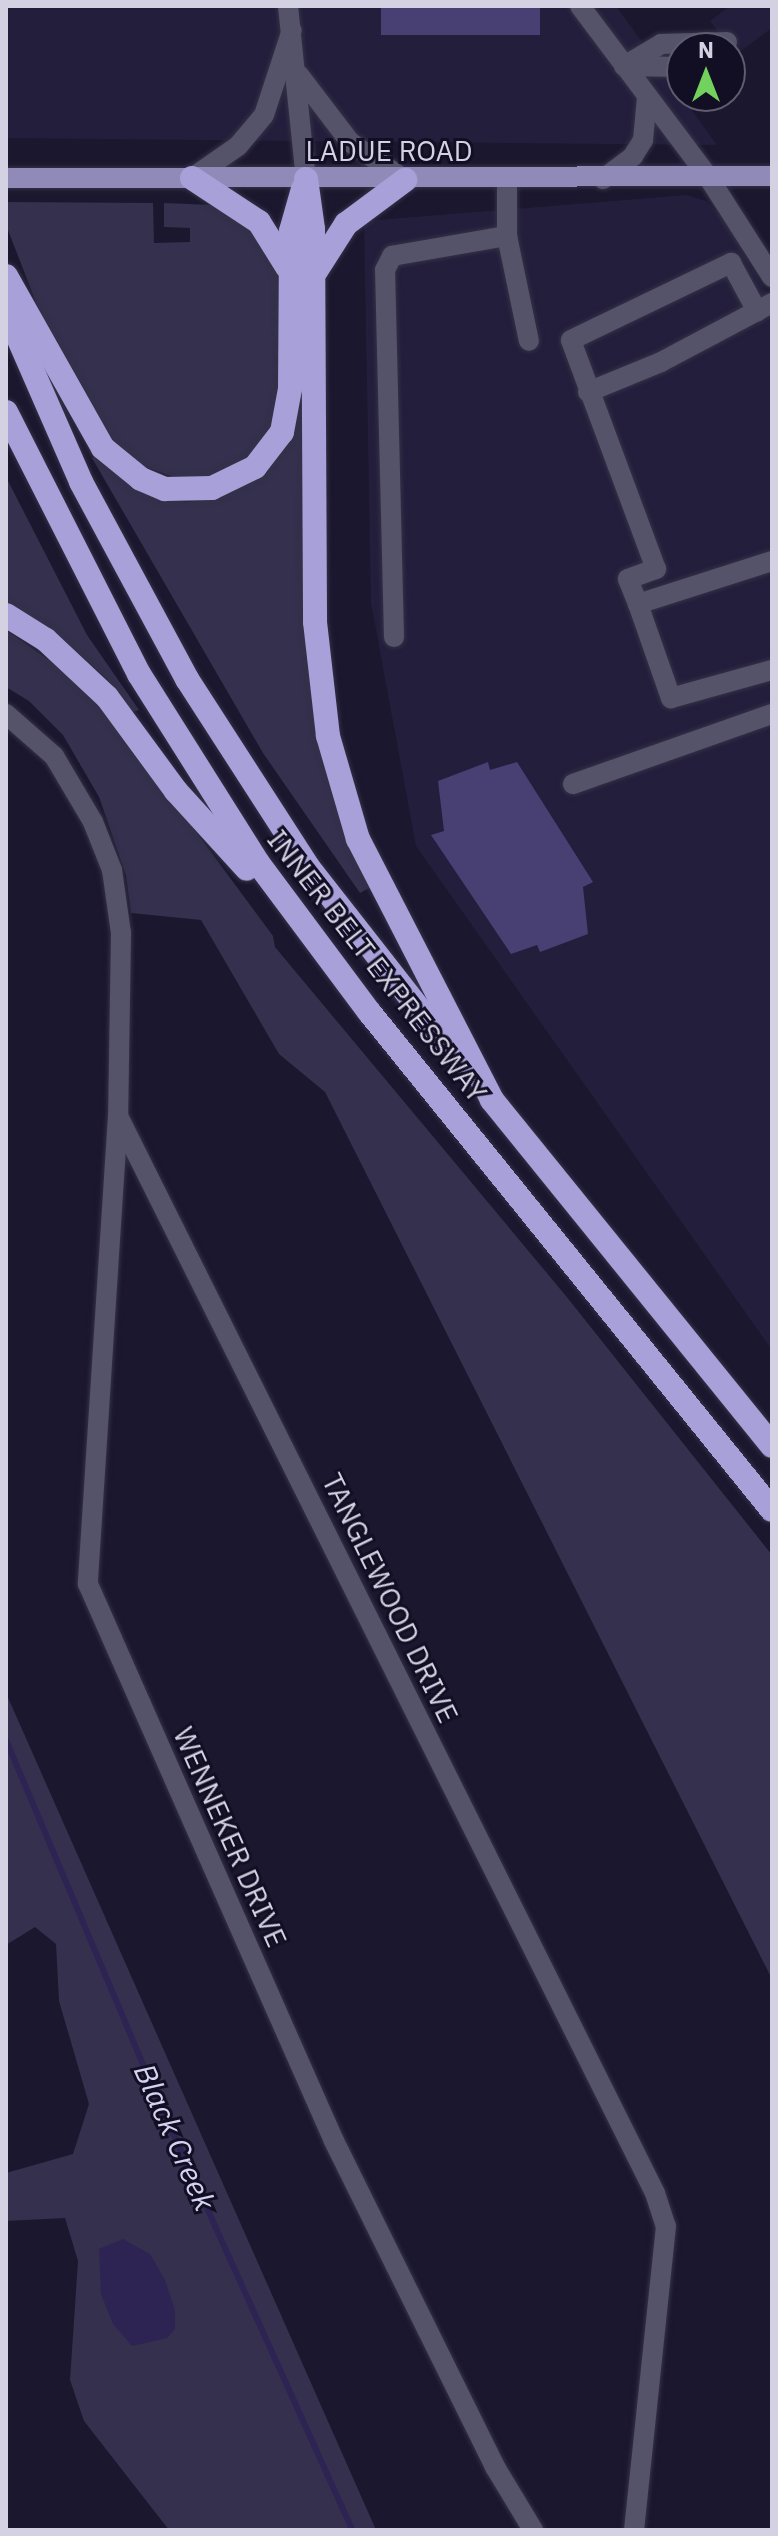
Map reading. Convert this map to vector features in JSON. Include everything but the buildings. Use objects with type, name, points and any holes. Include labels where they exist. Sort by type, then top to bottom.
[{"type":"highway","points":[[192,178],[259,222],[301,275]]},
{"type":"highway","points":[[306,179],[291,231],[301,275],[315,622],[328,736],[340,786],[376,880],[492,1100],[772,1446]]},
{"type":"highway","points":[[6,276],[103,448],[141,479],[190,491],[244,475],[282,432],[290,389],[301,275],[346,224],[405,180]]},
{"type":"highway","name":"INNER BELT EXPRESSWAY","points":[[6,310],[115,549],[226,743],[352,927],[492,1100]]},
{"type":"highway","name":"INNER BELT EXPRESSWAY","points":[[6,412],[139,674],[217,803],[324,954],[772,1510]]},
{"type":"highway","points":[[6,615],[46,640],[107,697],[176,791],[324,954]]},
{"type":"main road","name":"LADUE ROAD","points":[[6,178],[405,180],[772,176]]},
{"type":"street","points":[[288,6],[299,75],[306,179]]},
{"type":"street","points":[[580,6],[707,175],[772,277]]},
{"type":"street","points":[[192,178],[238,146],[264,115],[292,30]]},
{"type":"street","points":[[624,66],[666,44]]},
{"type":"street","points":[[624,66],[666,67]]},
{"type":"street","points":[[299,75],[350,142],[405,180]]},
{"type":"street","points":[[603,179],[633,156],[643,140],[647,98]]},
{"type":"street","points":[[507,179],[507,236],[529,341]]},
{"type":"street","points":[[394,637],[385,270],[392,256],[507,236]]},
{"type":"street","points":[[588,392],[661,362],[765,307],[731,263],[571,340],[588,392],[656,569],[628,579],[671,698],[772,670]]},
{"type":"street","points":[[638,604],[772,561]]},
{"type":"street","name":"TANGLEWOOD DRIVE","points":[[6,714],[61,766],[93,822],[112,870],[121,933],[118,1116],[655,2193],[666,2226],[667,2253],[634,2530]]},
{"type":"street","points":[[573,784],[772,714]]},
{"type":"street","name":"WENNEKER DRIVE","points":[[118,1116],[88,1584],[334,2141],[495,2467],[533,2530]]},
{"type":"shaded area","points":[[6,6],[616,6],[666,75],[666,112],[693,112],[717,145],[6,138]]},
{"type":"shaded area","points":[[730,6],[772,6],[772,28],[746,47],[746,32],[718,32],[710,21]]},
{"type":"shaded area","points":[[687,195],[706,201],[724,219],[772,302],[772,1350],[416,846],[371,603],[364,221]]},
{"type":"shaded area","points":[[6,202],[153,203],[154,243],[190,242],[190,228],[164,227],[164,203],[212,205],[255,229],[280,274],[281,388],[269,432],[254,454],[214,478],[186,481],[131,462],[109,444],[81,400],[37,305],[6,225]]},
{"type":"shaded area","points":[[299,409],[303,409],[307,662],[312,693],[371,887],[360,893],[263,753],[92,458],[98,455],[125,482],[155,497],[186,502],[219,498],[253,481],[280,455]]},
{"type":"shaded area","points":[[6,477],[87,635],[139,710],[133,712],[107,679],[55,632],[6,602]]},
{"type":"shaded area","points":[[6,630],[73,677],[115,722],[273,936],[275,947],[566,1296],[772,1555],[772,1979],[325,1092],[279,1054],[201,920],[131,913],[126,875],[99,797],[63,735],[29,701],[6,687]]},
{"type":"shaded area","points":[[6,1693],[376,2530],[169,2530],[84,2421],[70,2380],[78,2261],[65,2218],[6,2221],[6,2173],[73,2154],[89,2104],[59,2001],[56,1944],[35,1927],[6,1945]]},
{"type":"shaded area","points":[[123,2239],[150,2254],[165,2280],[175,2310],[175,2329],[167,2338],[132,2346],[113,2324],[101,2294],[99,2249]]},
{"type":"waterway","name":"Black Creek","points":[[6,1740],[155,2093],[352,2530]]}]
